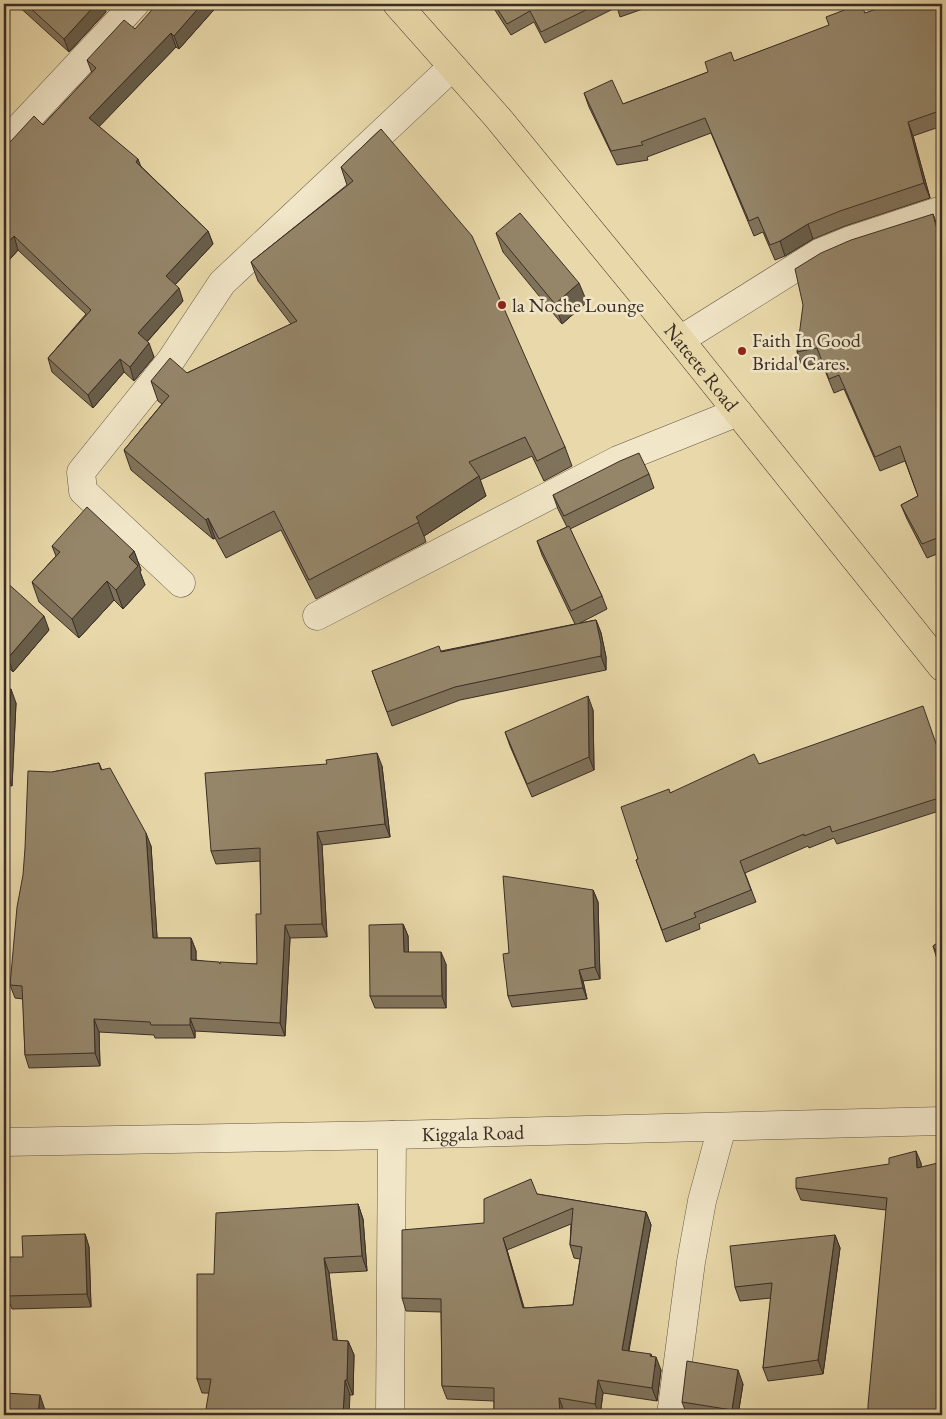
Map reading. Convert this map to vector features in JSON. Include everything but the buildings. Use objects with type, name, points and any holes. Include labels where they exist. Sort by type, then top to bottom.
[{"type":"main road","name":"Nateete Road","points":[[399,4],[498,118],[680,340],[942,667]]},
{"type":"street","points":[[4,144],[135,4]]},
{"type":"street","points":[[181,583],[83,491],[81,472],[171,360],[222,282],[452,66]]},
{"type":"street","points":[[680,340],[819,253],[851,240],[942,210]]},
{"type":"street","points":[[317,616],[618,460],[738,412]]},
{"type":"street","name":"Kiggala Road","points":[[4,1142],[392,1135],[942,1121]]},
{"type":"street","points":[[671,1415],[695,1236],[702,1201],[722,1127]]},
{"type":"street","points":[[390,1415],[392,1135]]},
{"type":"place","name":"la Noche Lounge","points":[[502,305]]},
{"type":"place","name":"Faith In Good Bridal Cares.","points":[[742,351]]}]
